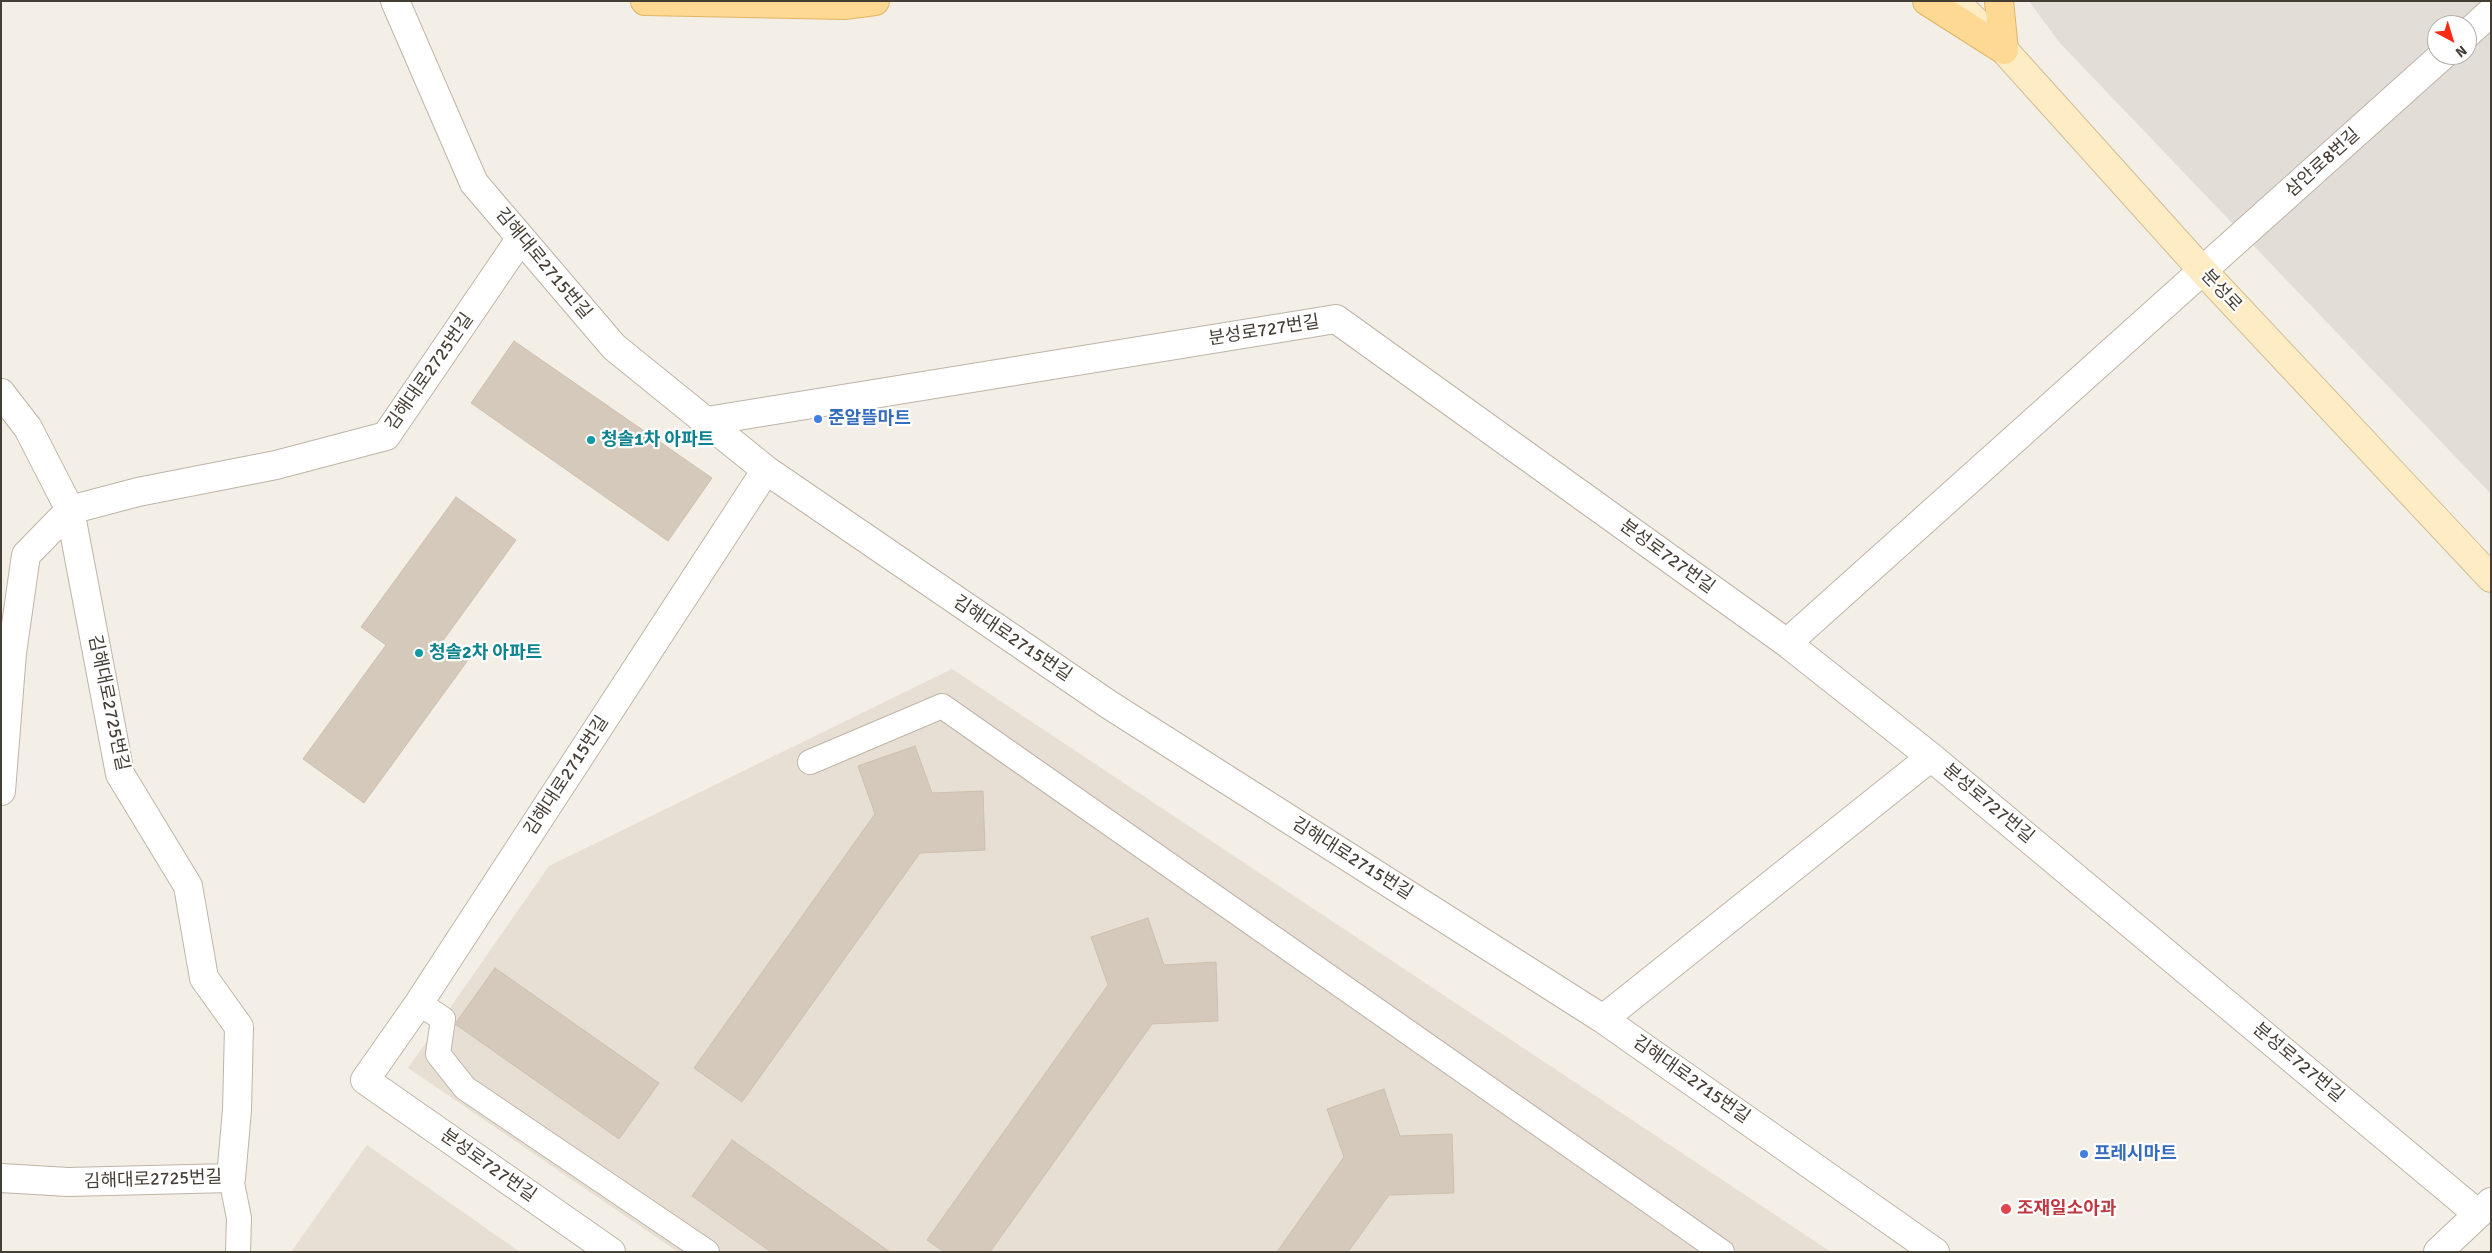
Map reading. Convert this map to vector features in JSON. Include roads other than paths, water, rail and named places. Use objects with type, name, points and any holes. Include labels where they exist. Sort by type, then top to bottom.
[{"type":"main road","points":[[645,1],[844,5],[875,1]]},
{"type":"main road","points":[[1927,1],[2004,50]]},
{"type":"main road","name":"분성로","points":[[1955,1],[2004,50],[2203,271],[2491,578]]},
{"type":"main road","points":[[2000,1],[2004,50]]},
{"type":"street","name":"김해대로2715번길","points":[[395,1],[474,183],[614,348],[766,470],[1108,704],[1603,1019],[1935,1252]]},
{"type":"street","points":[[2477,25],[2491,12]]},
{"type":"street","name":"삼안로8번길","points":[[1787,643],[2432,65]]},
{"type":"street","name":"김해대로2725번길","points":[[70,510],[138,492],[276,465],[386,436],[521,238]]},
{"type":"street","name":"분성로727번길","points":[[707,422],[1336,319],[1787,643],[1932,756],[2484,1208],[2438,1252]]},
{"type":"street","name":"김해대로2725번길","points":[[1,393],[28,428],[70,510],[120,774],[188,886],[204,978],[239,1027],[237,1110],[231,1178],[68,1182],[1,1178]]},
{"type":"street","name":"김해대로2715번길","points":[[365,1080],[419,1003],[766,470]]},
{"type":"street","points":[[1,791],[12,653],[26,555],[70,510]]},
{"type":"street","points":[[1603,1019],[1932,756]]},
{"type":"street","name":"분성로727번길","points":[[365,1080],[611,1252]]},
{"type":"lane","points":[[810,762],[942,706],[1722,1252]]},
{"type":"lane","points":[[419,1003],[443,1020],[438,1054],[465,1088],[707,1252]]},
{"type":"lane","points":[[231,1178],[239,1218],[238,1252]]},
{"type":"place","name":"준알뜰마트","points":[[818,419]]},
{"type":"place","name":"청솔1차 아파트","points":[[591,440]]},
{"type":"place","name":"청솔2차 아파트","points":[[419,653]]},
{"type":"place","name":"프레시마트","points":[[2084,1154]]},
{"type":"place","name":"조재일소아과","points":[[2006,1209]]}]
